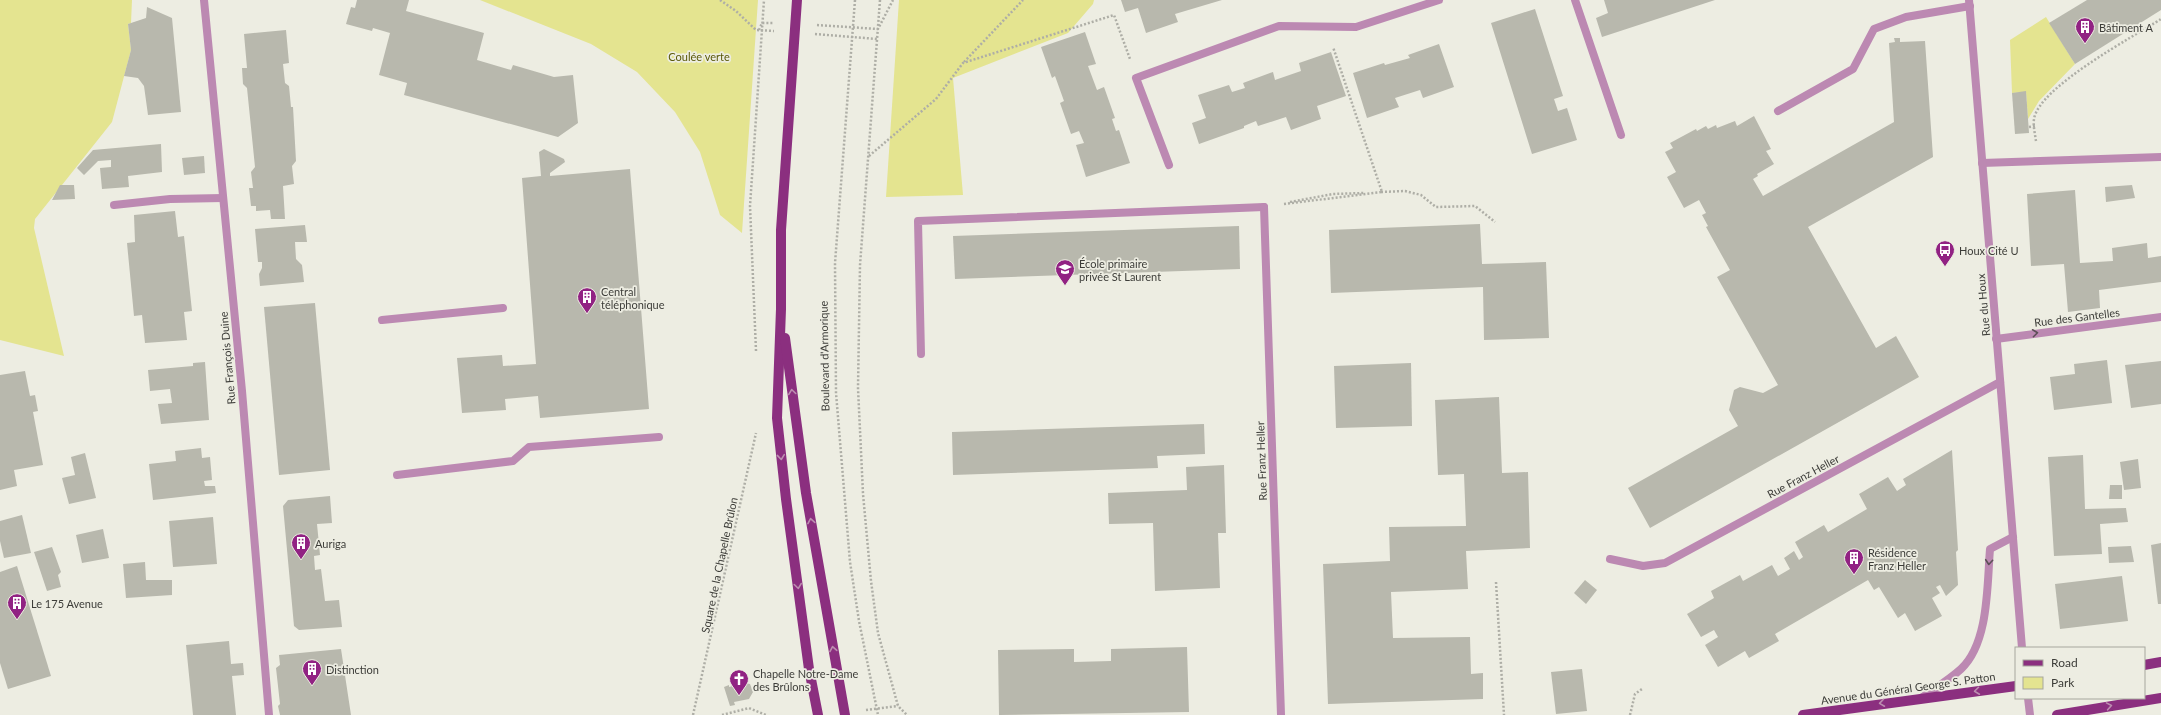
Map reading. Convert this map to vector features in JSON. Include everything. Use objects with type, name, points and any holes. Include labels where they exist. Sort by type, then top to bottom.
[{"type":"main road","points":[[797,0],[781,230],[781,309],[777,418],[787,507],[808,661],[818,715]]},
{"type":"main road","points":[[781,309],[806,493],[845,715]]},
{"type":"main road","points":[[2145,665],[2161,662]]},
{"type":"main road","name":"Avenue du Général George S. Patton","points":[[1803,715],[2015,686]]},
{"type":"main road","points":[[2057,715],[2161,698]]},
{"type":"street","name":"Rue François Duine","points":[[204,0],[269,715]]},
{"type":"street","points":[[1169,165],[1136,78],[1279,26],[1356,27],[1424,2],[1439,0]]},
{"type":"street","points":[[1575,0],[1621,135]]},
{"type":"street","points":[[1778,111],[1852,69],[1874,29],[1906,17],[1969,3]]},
{"type":"street","name":"Rue du Houx","points":[[1969,3],[2022,647]]},
{"type":"street","points":[[1982,162],[2161,157]]},
{"type":"street","points":[[114,204],[170,199],[223,198]]},
{"type":"street","points":[[921,354],[918,221],[1264,207]]},
{"type":"street","name":"Rue Franz Heller","points":[[1264,207],[1281,715]]},
{"type":"street","points":[[382,320],[503,308]]},
{"type":"street","name":"Rue des Gantelles","points":[[1996,338],[2161,317]]},
{"type":"street","name":"Rue Franz Heller","points":[[1610,559],[1643,566],[1665,563],[2000,382]]},
{"type":"street","points":[[397,475],[513,461],[528,447],[658,436]]},
{"type":"street","points":[[1920,698],[1962,669],[1979,643],[1984,614],[1990,549],[2012,537]]},
{"type":"street","points":[[2028,699],[2030,715]]},
{"type":"path","points":[[720,0],[736,11],[756,30],[853,35],[877,39]]},
{"type":"path","name":"Boulevard d'Armorique","points":[[855,0],[835,262],[836,393],[850,562],[878,715]]},
{"type":"path","points":[[880,0],[860,265],[858,388],[863,494],[878,633],[898,706],[907,715]]},
{"type":"path","points":[[878,29],[893,0]]},
{"type":"path","points":[[868,156],[936,99],[963,63],[1023,0]]},
{"type":"path","points":[[963,63],[1114,15],[1136,78]]},
{"type":"path","points":[[2037,161],[2034,119],[2042,102],[2059,85],[2161,19]]},
{"type":"path","points":[[759,30],[762,23]]},
{"type":"path","points":[[853,27],[878,29]]},
{"type":"path","points":[[1326,27],[1382,192]]},
{"type":"path","points":[[2029,127],[2035,126]]},
{"type":"path","points":[[1264,207],[1333,194],[1405,192],[1421,195],[1436,206],[1475,206],[1495,222]]},
{"type":"path","name":"Square de la Chapelle Brûlon","points":[[693,715],[757,427]]},
{"type":"path","points":[[1496,582],[1504,715]]},
{"type":"path","points":[[1630,715],[1635,694],[1642,689]]},
{"type":"path","points":[[722,715],[749,708],[766,715]]},
{"type":"green space","points":[[0,0],[132,0],[131,23],[128,24],[131,50],[112,122],[35,219],[34,228],[64,356],[0,340]]},
{"type":"green space","name":"Coulée verte","points":[[480,0],[758,0],[742,233],[720,215],[700,152],[675,112],[637,72],[591,44]]},
{"type":"green space","points":[[899,0],[1094,0],[1093,4],[1068,33],[953,78],[963,195],[886,197]]},
{"type":"green space","points":[[2046,17],[2075,64],[2039,101],[2028,119],[2026,92],[2012,93],[2010,40]]},
{"type":"building","points":[[357,0],[409,0],[406,11],[484,33],[477,60],[511,70],[513,65],[554,77],[573,75],[578,123],[558,137],[404,95],[407,83],[379,75],[390,33],[373,28],[372,31],[346,24],[351,7],[355,8]]},
{"type":"building","points":[[1121,0],[1222,0],[1175,14],[1178,22],[1146,33],[1138,8],[1125,12]]},
{"type":"building","points":[[1604,0],[1715,0],[1602,37],[1596,18],[1608,13]]},
{"type":"building","name":"Bâtiment A","points":[[2087,0],[2161,0],[2161,10],[2075,64],[2049,23]]},
{"type":"building","points":[[147,7],[172,18],[181,112],[148,115],[144,86],[138,78],[124,76],[131,50],[128,24],[146,18]]},
{"type":"building","points":[[1535,9],[1563,96],[1554,99],[1558,111],[1567,108],[1577,140],[1532,154],[1491,23]]},
{"type":"building","points":[[286,30],[289,63],[283,64],[285,83],[289,86],[291,107],[293,107],[296,161],[292,166],[294,184],[283,186],[285,219],[271,219],[270,210],[256,211],[256,206],[251,206],[249,188],[253,188],[251,172],[255,167],[247,88],[243,84],[242,68],[247,68],[244,34]]},
{"type":"building","points":[[1085,32],[1096,64],[1088,66],[1097,90],[1104,87],[1115,118],[1112,119],[1116,131],[1119,130],[1130,163],[1086,177],[1076,145],[1084,143],[1079,131],[1071,134],[1060,103],[1064,101],[1055,76],[1052,78],[1041,47]]},
{"type":"building","points":[[1894,38],[1900,38],[1900,42],[1925,41],[1933,157],[1808,227],[1876,348],[1896,336],[1919,377],[1650,528],[1628,488],[1738,426],[1729,410],[1734,390],[1740,387],[1763,393],[1778,385],[1717,277],[1730,270],[1706,227],[1708,226],[1702,215],[1706,213],[1699,200],[1684,208],[1667,177],[1676,172],[1665,152],[1673,148],[1670,143],[1696,129],[1697,131],[1706,126],[1708,129],[1716,125],[1717,128],[1735,121],[1737,126],[1754,116],[1771,149],[1766,151],[1774,164],[1757,174],[1758,176],[1753,179],[1763,196],[1894,122],[1889,43],[1895,42]]},
{"type":"building","points":[[1439,44],[1454,87],[1423,98],[1420,90],[1395,98],[1399,107],[1367,118],[1353,73],[1384,63],[1385,65],[1410,58],[1408,55]]},
{"type":"building","points":[[1331,52],[1346,96],[1317,106],[1321,119],[1291,130],[1286,117],[1258,126],[1256,121],[1244,126],[1244,128],[1199,144],[1192,123],[1206,118],[1198,95],[1229,85],[1232,92],[1245,88],[1243,83],[1273,72],[1275,80],[1301,71],[1299,63]]},
{"type":"building","points":[[2026,91],[2029,133],[2015,134],[2012,93]]},
{"type":"building","points":[[161,144],[162,172],[128,176],[129,187],[102,189],[100,168],[111,167],[111,160],[98,161],[84,175],[77,168],[93,150]]},
{"type":"building","name":"Central téléphonique","points":[[544,149],[564,159],[565,162],[550,173],[550,176],[630,169],[649,409],[540,418],[538,396],[505,399],[506,410],[462,413],[457,358],[502,355],[503,366],[536,364],[522,178],[541,176],[539,152]]},
{"type":"building","points":[[204,156],[205,173],[184,175],[182,158]]},
{"type":"building","points":[[60,185],[74,185],[75,199],[52,200]]},
{"type":"building","points":[[2132,185],[2135,198],[2106,202],[2105,187]]},
{"type":"building","points":[[2075,190],[2080,263],[2113,261],[2112,248],[2147,243],[2148,258],[2161,256],[2161,282],[2099,290],[2100,308],[2068,312],[2064,264],[2031,266],[2027,194]]},
{"type":"building","points":[[175,211],[178,237],[184,236],[192,311],[184,312],[187,340],[145,343],[142,315],[134,316],[127,243],[135,242],[134,215]]},
{"type":"building","points":[[1480,224],[1482,264],[1546,262],[1549,338],[1484,340],[1483,287],[1331,293],[1329,230]]},
{"type":"building","points":[[305,225],[307,242],[295,242],[296,259],[302,265],[304,282],[260,286],[259,274],[262,268],[262,262],[258,262],[255,229]]},
{"type":"building","points":[[1239,226],[1240,269],[955,279],[953,236]]},
{"type":"building","points":[[315,303],[330,470],[279,475],[264,307]]},
{"type":"building","points":[[2107,360],[2112,403],[2054,410],[2050,377],[2075,374],[2074,364]]},
{"type":"building","points":[[2161,361],[2161,404],[2131,408],[2125,365]]},
{"type":"building","points":[[205,362],[209,420],[161,424],[158,404],[172,403],[170,389],[150,391],[148,370],[193,366],[193,363]]},
{"type":"building","points":[[1411,363],[1412,426],[1336,428],[1334,366]]},
{"type":"building","points":[[25,371],[30,396],[35,395],[38,411],[33,412],[43,465],[14,470],[17,486],[0,490],[0,375]]},
{"type":"building","points":[[1499,397],[1502,473],[1528,472],[1530,548],[1466,551],[1468,589],[1391,592],[1393,638],[1470,637],[1471,674],[1483,673],[1483,699],[1328,704],[1323,564],[1390,561],[1389,527],[1466,526],[1464,474],[1438,475],[1435,400]]},
{"type":"building","points":[[1204,424],[1205,454],[1157,456],[1158,468],[953,475],[952,432]]},
{"type":"building","points":[[201,448],[202,458],[210,457],[212,480],[204,481],[205,486],[215,486],[216,493],[153,500],[149,464],[176,461],[175,451]]},
{"type":"building","name":"Résidence Franz Heller","points":[[1952,450],[1958,550],[1956,552],[1958,585],[1946,596],[1940,585],[1936,587],[1940,593],[1932,598],[1942,616],[1915,631],[1905,613],[1898,618],[1879,587],[1874,590],[1868,580],[1775,634],[1779,641],[1749,658],[1745,651],[1718,667],[1705,645],[1718,637],[1714,630],[1701,637],[1687,614],[1714,598],[1711,591],[1740,575],[1743,581],[1772,565],[1778,576],[1790,569],[1784,558],[1794,551],[1799,560],[1803,557],[1795,542],[1824,525],[1828,532],[1867,509],[1859,494],[1888,477],[1897,491],[1906,485],[1903,479]]},
{"type":"building","points":[[85,453],[96,498],[69,504],[62,478],[75,475],[71,457]]},
{"type":"building","points":[[2083,455],[2085,509],[2126,508],[2128,522],[2100,524],[2102,554],[2054,556],[2048,457]]},
{"type":"building","points":[[2138,459],[2141,488],[2124,490],[2120,462]]},
{"type":"building","points":[[1224,465],[1226,533],[1218,533],[1220,588],[1155,591],[1153,523],[1109,524],[1108,493],[1187,490],[1186,467]]},
{"type":"building","points":[[2110,485],[2122,485],[2122,499],[2109,499]]},
{"type":"building","name":"Auriga","points":[[330,496],[332,523],[317,524],[320,555],[314,556],[315,570],[321,569],[325,601],[339,600],[342,627],[299,630],[294,626],[283,506],[288,500]]},
{"type":"building","points":[[22,515],[31,553],[4,558],[0,541],[0,521]]},
{"type":"building","points":[[213,517],[217,564],[173,567],[169,521]]},
{"type":"building","points":[[103,529],[109,558],[82,563],[76,535]]},
{"type":"building","points":[[2161,543],[2161,604],[2158,604],[2151,545]]},
{"type":"building","points":[[2131,546],[2134,562],[2109,563],[2108,547]]},
{"type":"building","points":[[52,547],[61,572],[58,575],[61,587],[47,591],[34,552]]},
{"type":"building","points":[[145,562],[146,580],[172,580],[172,595],[126,598],[123,564]]},
{"type":"building","name":"Le 175 Avenue","points":[[17,566],[51,676],[8,689],[0,663],[0,572]]},
{"type":"building","points":[[2122,576],[2128,621],[2060,629],[2055,584]]},
{"type":"building","points":[[1585,580],[1597,590],[1586,604],[1574,593]]},
{"type":"building","points":[[229,641],[231,664],[243,663],[244,675],[232,676],[236,715],[193,715],[186,645]]},
{"type":"building","points":[[1187,647],[1189,712],[999,715],[998,650],[1074,649],[1074,662],[1111,661],[1111,649]]},
{"type":"building","name":"Distinction","points":[[341,649],[351,715],[280,715],[278,706],[280,704],[276,668],[280,665],[279,655]]},
{"type":"building","points":[[1582,669],[1587,711],[1556,714],[1551,672]]},
{"type":"building","name":"Chapelle Notre-Dame des Brûlons","points":[[744,683],[750,684],[753,692],[749,699],[734,702],[735,705],[730,706],[724,687]]},
{"type":"place","name":"Bâtiment A","points":[[2085,44]]},
{"type":"place","name":"Houx Cité U","points":[[1945,267]]},
{"type":"place","name":"École primaire privée St Laurent","points":[[1065,286]]},
{"type":"place","name":"Central téléphonique","points":[[587,314]]},
{"type":"place","name":"Auriga","points":[[301,560]]},
{"type":"place","name":"Résidence Franz Heller","points":[[1854,575]]},
{"type":"place","name":"Le 175 Avenue","points":[[17,620]]},
{"type":"place","name":"Distinction","points":[[312,686]]},
{"type":"place","name":"Chapelle Notre-Dame des Brûlons","points":[[739,696]]}]
